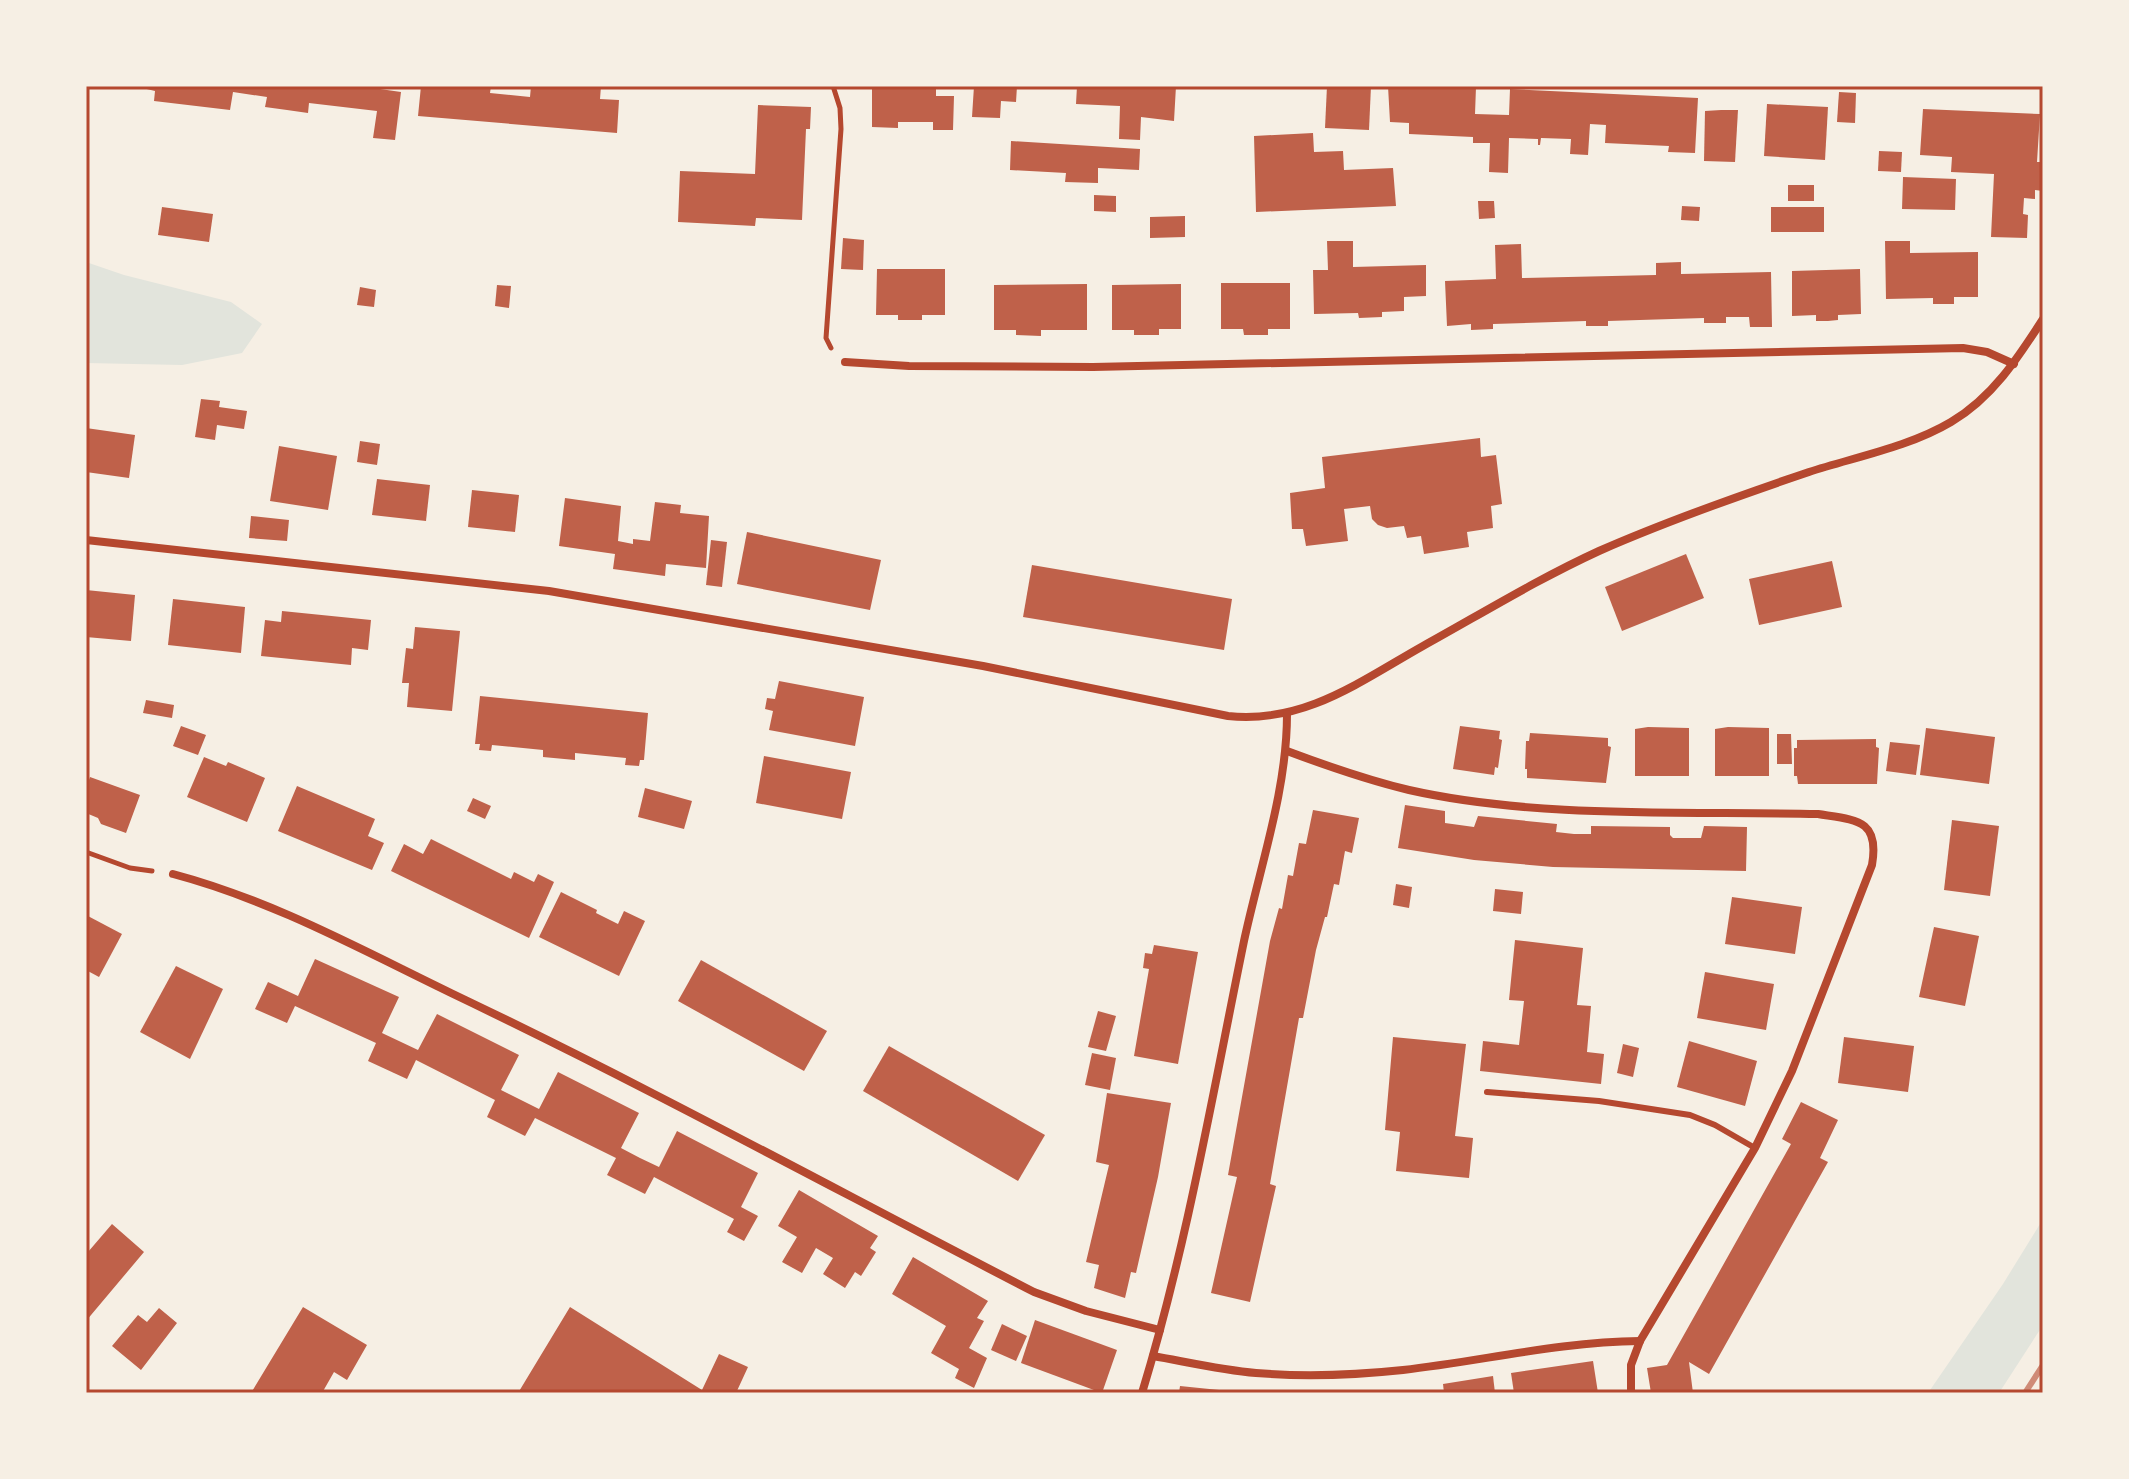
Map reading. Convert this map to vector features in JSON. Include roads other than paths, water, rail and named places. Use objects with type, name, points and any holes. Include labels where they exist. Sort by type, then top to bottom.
[{"type":"street","points":[[86,540],[549,591],[983,666],[1254,719],[1287,714],[1338,694],[1598,552],[1694,512],[1907,441],[1951,422],[1986,395],[2014,364],[2043,319]]},
{"type":"street","points":[[845,362],[909,366],[1093,367],[1963,348],[1987,352],[2014,364]]},
{"type":"street","points":[[1142,1393],[1185,1227],[1254,892],[1279,793],[1287,751],[1287,714]]},
{"type":"street","points":[[1287,751],[1356,776],[1412,790],[1485,802],[1587,810],[1818,814],[1864,824],[1871,830],[1875,846],[1872,865],[1792,1071],[1755,1148],[1640,1341],[1631,1365],[1631,1393]]},
{"type":"street","points":[[173,874],[224,888],[272,907],[524,1027],[1034,1292],[1086,1311],[1160,1330]]},
{"type":"street","points":[[1153,1356],[1258,1373],[1332,1374],[1404,1370],[1558,1346],[1640,1341]]},
{"type":"lane","points":[[1487,1092],[1599,1101],[1690,1115],[1715,1125],[1755,1148]]},
{"type":"railway","points":[[2025,1393],[2043,1365]]}]
